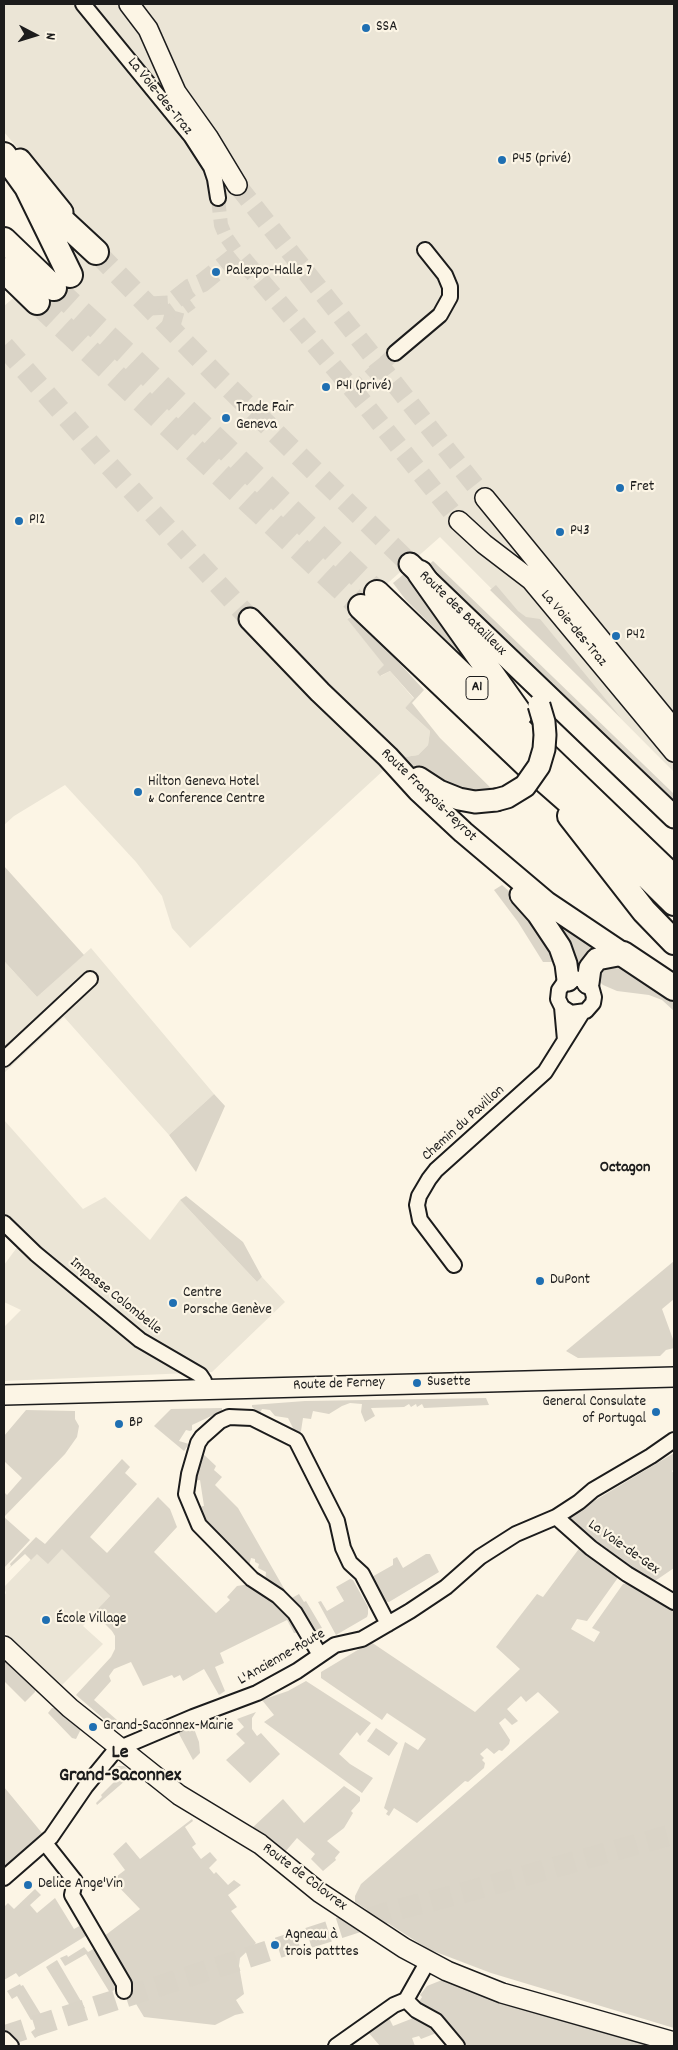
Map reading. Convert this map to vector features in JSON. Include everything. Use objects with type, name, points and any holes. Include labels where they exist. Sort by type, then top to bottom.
[{"type":"highway","points":[[4,155],[27,187],[54,288]]},
{"type":"highway","points":[[4,168],[96,252]]},
{"type":"highway","points":[[4,240],[54,288]]},
{"type":"highway","points":[[4,270],[54,288]]},
{"type":"highway","points":[[415,569],[512,705],[576,782]]},
{"type":"highway","name":"A1","points":[[674,878],[576,782],[369,600],[538,775],[592,821],[674,903]]},
{"type":"highway","points":[[538,775],[644,911],[674,942]]},
{"type":"highway","points":[[623,954],[674,988]]},
{"type":"main road","points":[[4,143],[96,252]]},
{"type":"main road","name":"Route des Batailleux","points":[[415,569],[451,601],[514,664]]},
{"type":"main road","name":"Route François-Peyrot","points":[[250,619],[320,692],[463,832],[547,903],[623,954]]},
{"type":"main road","points":[[388,757],[446,794],[475,802],[506,797],[524,786],[539,766],[544,749],[544,722],[539,705],[514,664]]},
{"type":"main road","points":[[514,664],[674,817]]},
{"type":"main road","points":[[463,832],[538,914],[552,933],[578,981],[597,959],[623,954]]},
{"type":"street","name":"La Voie-des-Traz","points":[[83,4],[191,136],[211,167],[218,198]]},
{"type":"street","points":[[129,4],[148,29],[176,92],[213,144],[237,185]]},
{"type":"street","points":[[395,353],[440,315],[450,297],[450,287],[445,275],[425,250]]},
{"type":"street","points":[[485,498],[674,729]]},
{"type":"street","name":"La Voie-des-Traz","points":[[459,521],[484,544],[508,560],[536,585],[674,752]]},
{"type":"street","points":[[4,1059],[90,979]]},
{"type":"street","points":[[562,1007],[571,1013],[582,1013],[589,1009],[594,998],[593,991],[578,981],[561,986],[558,994],[562,1007],[565,1040]]},
{"type":"street","name":"Chemin du Pavillon","points":[[454,1265],[420,1220],[417,1204],[419,1196],[436,1170],[545,1072],[582,1013]]},
{"type":"street","name":"Impasse Colombelle","points":[[4,1223],[36,1254],[140,1340],[200,1375],[204,1381],[205,1390]]},
{"type":"street","name":"Route de Ferney","points":[[4,1395],[674,1377]]},
{"type":"street","points":[[320,1655],[295,1613],[278,1596],[252,1579],[198,1525],[186,1494],[190,1469],[198,1443],[220,1421],[229,1417],[252,1418],[296,1440],[337,1521],[343,1548],[350,1563],[362,1574],[388,1624]]},
{"type":"street","name":"L'Ancienne-Route","points":[[4,1878],[45,1843],[60,1826],[86,1786],[113,1753],[120,1748],[193,1717],[257,1693],[297,1671],[336,1645],[362,1639],[410,1611],[450,1583],[480,1557],[516,1534],[556,1517],[593,1490],[651,1456],[674,1440]]},
{"type":"street","name":"La Voie-de-Gex","points":[[556,1517],[591,1548],[620,1569],[674,1602]]},
{"type":"street","name":"Route de Colovrex","points":[[4,1646],[70,1708],[192,1804],[260,1844],[319,1892],[404,1948],[460,1977],[502,1993],[674,2042]]},
{"type":"street","points":[[45,1843],[75,1881],[72,1895],[124,1984],[124,1991]]},
{"type":"street","points":[[336,2046],[394,2005],[406,2000],[428,1962]]},
{"type":"street","points":[[406,2000],[416,2010],[436,2021],[457,2046]]},
{"type":"street","points":[[4,2040],[11,2046]]},
{"type":"shaded area","points":[[4,4],[674,4],[674,772],[440,537],[347,619],[385,665],[381,676],[390,671],[414,699],[405,708],[430,731],[428,745],[418,755],[405,757],[385,769],[190,948],[172,928],[162,896],[136,862],[65,785],[14,816],[4,825],[4,306],[89,233],[4,132]]},
{"type":"shaded area","points":[[433,561],[674,794],[674,809],[426,567]]},
{"type":"shaded area","points":[[404,574],[422,592],[498,692],[405,599],[393,583]]},
{"type":"shaded area","points":[[496,585],[518,611],[526,617],[540,619],[621,718],[490,590]]},
{"type":"shaded area","points":[[355,615],[424,690],[412,703],[440,738],[497,794],[476,797],[417,770],[405,757],[418,755],[428,745],[430,731],[405,708],[414,698],[390,671],[380,676],[377,672],[384,665],[347,619]]},
{"type":"shaded area","points":[[4,866],[84,955],[37,997],[4,961]]},
{"type":"shaded area","points":[[502,885],[528,908],[551,937],[555,962],[543,962],[518,922],[494,890]]},
{"type":"shaded area","points":[[540,905],[600,948],[584,967],[569,963]]},
{"type":"shaded area","points":[[91,948],[214,1094],[169,1135],[64,1017],[4,1073],[4,961],[37,997]]},
{"type":"shaded area","points":[[617,960],[674,992],[674,1011],[662,1000],[649,995],[617,991],[603,985],[597,979],[601,962]]},
{"type":"shaded area","points":[[214,1094],[225,1106],[196,1172],[169,1135]]},
{"type":"shaded area","points":[[4,1120],[83,1209],[105,1197],[150,1240],[180,1200],[257,1282],[262,1277],[285,1302],[212,1372],[4,1381],[4,1327],[21,1310],[4,1302],[4,1265],[18,1246],[4,1232]]},
{"type":"shaded area","points":[[186,1196],[243,1242],[262,1277],[257,1282],[180,1200]]},
{"type":"shaded area","points":[[674,1261],[674,1299],[662,1309],[674,1342],[674,1348],[666,1350],[660,1356],[578,1358],[566,1351]]},
{"type":"shaded area","points":[[486,1398],[489,1405],[424,1408],[422,1404],[417,1407],[416,1404],[411,1407],[409,1404],[404,1407],[371,1408],[375,1416],[365,1422],[361,1412],[362,1404],[350,1403],[329,1414],[313,1411],[311,1419],[303,1418],[299,1434],[296,1434],[288,1418],[275,1416],[270,1410],[262,1409],[260,1413],[252,1407],[252,1405],[305,1401]]},
{"type":"shaded area","points":[[222,1408],[222,1411],[192,1425],[192,1430],[186,1430],[179,1441],[189,1444],[184,1451],[154,1426],[171,1409]]},
{"type":"shaded area","points":[[26,1410],[75,1411],[75,1419],[79,1426],[77,1437],[65,1454],[4,1517],[4,1492],[7,1495],[22,1478],[4,1461],[4,1436]]},
{"type":"shaded area","points":[[200,1451],[216,1466],[214,1470],[222,1477],[215,1485],[238,1508],[290,1599],[299,1594],[304,1602],[306,1601],[322,1628],[312,1633],[265,1582],[266,1572],[258,1568],[259,1564],[255,1562],[255,1559],[251,1558],[248,1570],[202,1522],[197,1507],[204,1506],[200,1480],[192,1481]]},
{"type":"shaded area","points":[[674,1453],[674,1469],[672,1471],[674,1474],[674,1568],[655,1581],[620,1562],[573,1527],[570,1519],[574,1513]]},
{"type":"shaded area","points":[[122,1459],[130,1467],[125,1473],[137,1484],[90,1537],[107,1553],[158,1497],[170,1509],[177,1527],[154,1552],[216,1613],[230,1600],[227,1597],[237,1586],[250,1584],[263,1589],[292,1615],[304,1633],[294,1633],[287,1620],[220,1653],[224,1663],[215,1667],[225,1691],[219,1695],[204,1669],[183,1681],[180,1675],[174,1678],[172,1675],[143,1686],[131,1662],[114,1669],[109,1676],[111,1681],[94,1700],[117,1720],[112,1726],[76,1695],[111,1657],[115,1649],[115,1636],[94,1613],[110,1596],[62,1549],[48,1564],[37,1554],[31,1560],[25,1554],[6,1571],[11,1566],[10,1564],[36,1537],[45,1544]]},
{"type":"shaded area","points":[[4,1517],[30,1540],[4,1568]]},
{"type":"shaded area","points":[[581,1546],[618,1573],[617,1579],[587,1621],[577,1619],[571,1629],[594,1642],[600,1632],[592,1628],[623,1584],[631,1583],[674,1610],[674,2028],[491,1973],[428,1949],[355,1902],[355,1896],[361,1884],[559,1712],[538,1692],[526,1702],[521,1696],[507,1709],[518,1721],[512,1725],[505,1718],[499,1723],[510,1740],[509,1744],[502,1751],[499,1750],[494,1754],[487,1748],[480,1754],[484,1758],[482,1760],[485,1763],[484,1768],[468,1782],[465,1781],[417,1823],[394,1808],[389,1816],[386,1814],[388,1811],[384,1808],[405,1742],[418,1750],[426,1739],[387,1713],[382,1720],[321,1678],[321,1672],[371,1642],[475,1712],[520,1669],[496,1647],[537,1594],[543,1597]]},
{"type":"shaded area","name":"École Village","points":[[62,1548],[110,1596],[83,1626],[103,1644],[62,1685],[4,1632],[4,1596],[6,1593],[4,1587],[37,1553]]},
{"type":"shaded area","points":[[426,1554],[430,1554],[439,1572],[389,1602],[384,1601],[370,1578],[393,1565],[393,1559],[397,1557],[403,1568]]},
{"type":"shaded area","points":[[350,1579],[353,1580],[368,1607],[368,1614],[367,1617],[336,1635],[318,1602],[321,1601],[327,1611],[344,1601],[336,1587]]},
{"type":"shaded area","points":[[4,1659],[35,1688],[35,1692],[25,1702],[4,1681]]},
{"type":"shaded area","points":[[306,1681],[371,1723],[360,1736],[357,1732],[339,1754],[350,1764],[373,1778],[362,1793],[264,1722],[274,1715],[262,1700],[288,1691]]},
{"type":"shaded area","points":[[52,1708],[57,1708],[81,1729],[76,1739],[72,1738],[48,1713]]},
{"type":"shaded area","points":[[256,1712],[252,1718],[252,1729],[257,1736],[261,1733],[280,1754],[250,1783],[226,1760],[245,1743],[236,1734],[244,1727],[237,1719]]},
{"type":"shaded area","points":[[193,1726],[199,1742],[200,1753],[193,1760],[178,1732]]},
{"type":"shaded area","points":[[376,1728],[398,1743],[389,1756],[367,1741]]},
{"type":"shaded area","points":[[124,1766],[133,1774],[97,1805],[96,1803],[102,1797],[101,1795],[120,1776],[113,1768]]},
{"type":"shaded area","points":[[344,1786],[360,1797],[360,1801],[351,1811],[353,1813],[344,1828],[327,1841],[340,1852],[335,1858],[336,1860],[323,1871],[311,1859],[315,1854],[297,1838],[285,1852],[251,1829],[283,1799],[304,1823]]},
{"type":"shaded area","points":[[4,1787],[42,1833],[4,1866]]},
{"type":"shaded area","points":[[192,1819],[193,1821],[185,1827],[196,1844],[192,1847],[201,1859],[210,1852],[217,1860],[209,1868],[214,1874],[216,1872],[228,1885],[234,1880],[241,1885],[228,1895],[237,1907],[231,1911],[256,1943],[240,1958],[239,1966],[244,1994],[236,2000],[244,2013],[235,2015],[215,2025],[144,2017],[130,1994],[135,1991],[103,1937],[140,1909],[112,1880],[125,1870],[113,1854],[126,1842],[140,1859]]},
{"type":"shaded area","points":[[35,1889],[41,1895],[30,1905],[37,1913],[55,1898],[74,1929],[83,1924],[89,1934],[19,1977],[16,1973],[4,1980],[4,1907],[8,1903],[14,1909]]},
{"type":"shaded area","points":[[84,1947],[88,1952],[95,1948],[117,1983],[117,1988],[110,1993],[86,1954],[65,1966],[60,1958],[67,1955],[68,1957]]},
{"type":"shaded area","points":[[57,1960],[85,2008],[75,2014],[46,1967]]},
{"type":"shaded area","points":[[442,1980],[496,2001],[652,2046],[462,2046],[417,2005],[422,1997],[420,1995],[427,1986]]},
{"type":"shaded area","points":[[20,1984],[21,1986],[23,1985],[50,2029],[35,2038],[31,2032],[39,2026],[34,2019],[31,2020],[17,1996],[12,1999],[7,1991]]},
{"type":"shaded area","points":[[416,2017],[436,2026],[439,2032],[421,2039],[419,2036],[412,2038],[415,2046],[380,2046],[368,2032],[389,2018],[393,2026]]},
{"type":"tunnel","points":[[237,185],[485,498]]},
{"type":"tunnel","points":[[218,198],[221,225],[226,237],[238,254]]},
{"type":"tunnel","points":[[96,252],[218,377],[410,564]]},
{"type":"tunnel","points":[[150,306],[168,305],[190,288],[202,283],[238,254],[354,391],[459,521]]},
{"type":"tunnel","points":[[54,288],[130,357],[377,593]]},
{"type":"tunnel","points":[[170,329],[175,311],[190,300]]},
{"type":"tunnel","points":[[37,302],[361,607]]},
{"type":"tunnel","points":[[4,346],[106,462],[250,619]]},
{"type":"tunnel","points":[[354,391],[395,353]]},
{"type":"tunnel","points":[[4,2036],[392,1911],[674,1834]]},
{"type":"place","name":"SSA","points":[[366,28]]},
{"type":"place","name":"P45 (privé)","points":[[502,160]]},
{"type":"place","name":"Palexpo-Halle 7","points":[[216,272]]},
{"type":"place","name":"P41 (privé)","points":[[326,387]]},
{"type":"place","name":"Trade Fair Geneva","points":[[226,418]]},
{"type":"place","name":"Fret","points":[[620,488]]},
{"type":"place","name":"P12","points":[[19,521]]},
{"type":"place","name":"P43","points":[[560,532]]},
{"type":"place","name":"P42","points":[[616,636]]},
{"type":"place","name":"Hilton Geneva Hotel & Conference Centre","points":[[138,792]]},
{"type":"place","name":"DuPont","points":[[540,1281]]},
{"type":"place","name":"Centre Porsche Genève","points":[[173,1303]]},
{"type":"place","name":"Susette","points":[[417,1383]]},
{"type":"place","name":"General Consulate of Portugal","points":[[656,1412]]},
{"type":"place","name":"BP","points":[[119,1424]]},
{"type":"place","name":"École Village","points":[[46,1620]]},
{"type":"place","name":"Grand-Saconnex-Mairie","points":[[93,1727]]},
{"type":"place","name":"Delice Ange'Vin","points":[[28,1885]]},
{"type":"place","name":"Agneau à trois patttes","points":[[275,1945]]},
{"type":"district","name":"Octagon","points":[[625,1169]]},
{"type":"district","name":"Le Grand-Saconnex","points":[[120,1766]]}]
